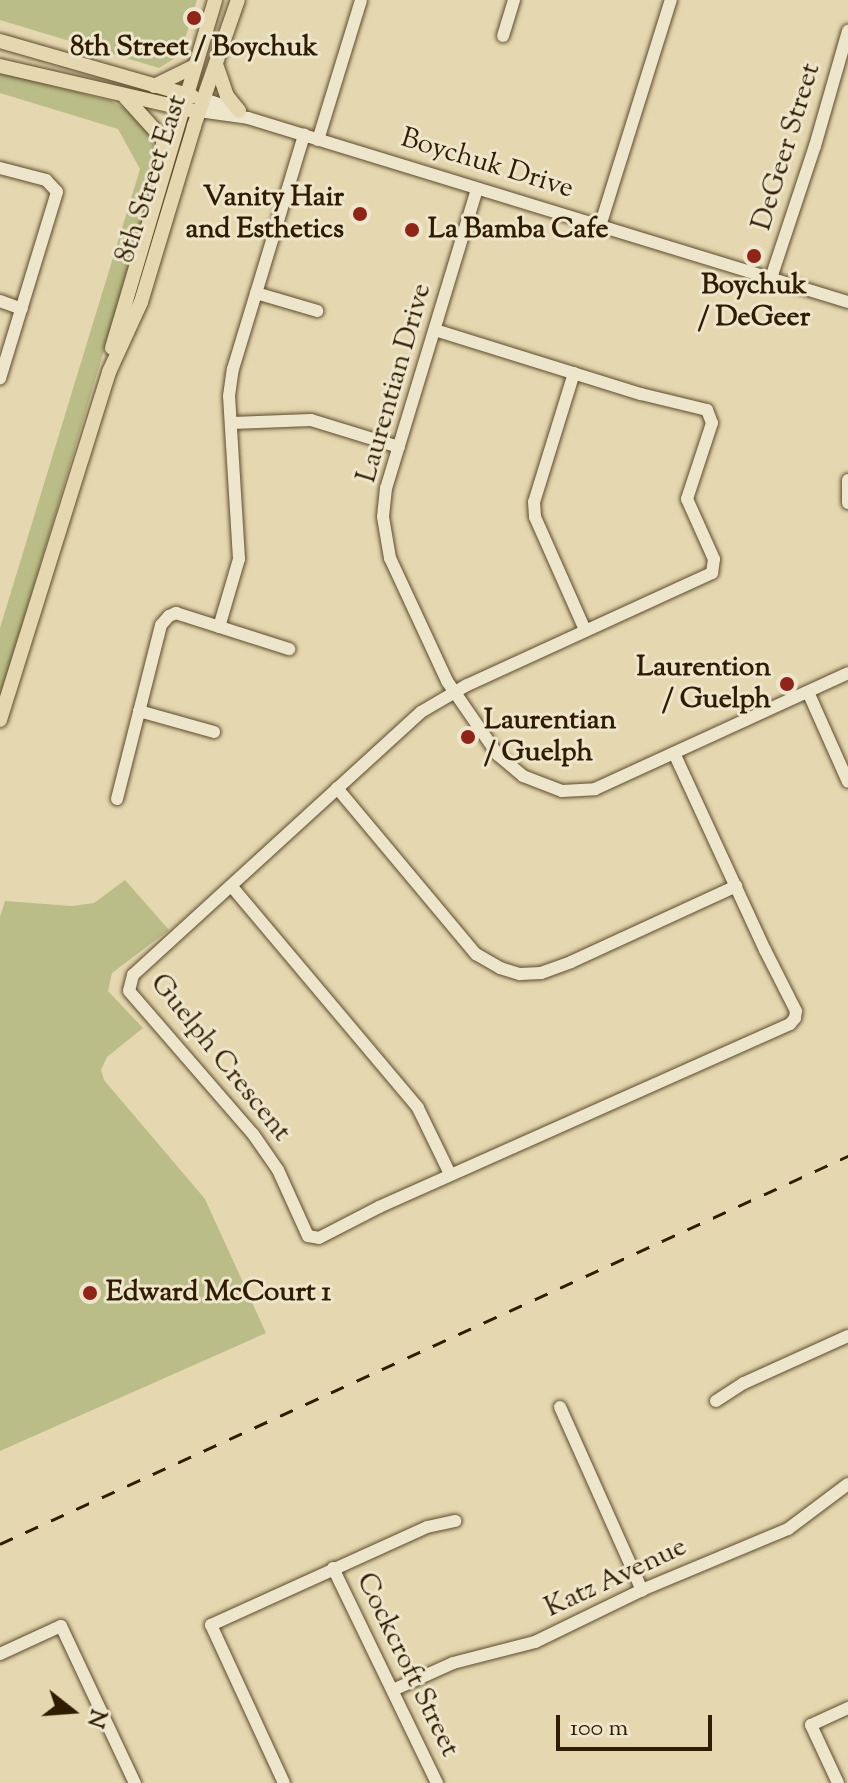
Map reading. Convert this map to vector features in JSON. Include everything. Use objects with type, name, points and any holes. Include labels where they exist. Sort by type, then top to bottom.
[{"type":"main road","name":"8th Street East","points":[[109,372],[111,349],[215,0]]},
{"type":"main road","name":"8th Street East","points":[[0,720],[109,372],[141,302],[201,105],[217,67],[238,0]]},
{"type":"main road","name":"Boychuk Drive","points":[[0,41],[154,86],[184,101]]},
{"type":"main road","name":"Boychuk Drive","points":[[0,66],[124,96],[201,105]]},
{"type":"main road","points":[[154,86],[195,66]]},
{"type":"main road","points":[[217,67],[227,96],[243,114]]},
{"type":"main road","points":[[124,96],[163,139],[164,167]]},
{"type":"street","points":[[318,140],[361,0]]},
{"type":"street","points":[[503,36],[514,0]]},
{"type":"street","points":[[600,226],[671,0]]},
{"type":"street","name":"DeGeer Street","points":[[771,278],[815,146],[848,31]]},
{"type":"street","name":"Boychuk Drive","points":[[201,105],[243,114],[318,140],[848,302]]},
{"type":"street","points":[[219,627],[232,594],[239,559],[229,396],[233,369],[304,135]]},
{"type":"street","points":[[0,168],[46,180],[57,192],[22,309],[5,345],[0,378]]},
{"type":"street","name":"Laurentian Drive","points":[[477,189],[386,488],[383,517],[390,558],[453,692],[498,755],[523,776],[562,791],[595,789],[848,673]]},
{"type":"street","points":[[256,293],[317,311]]},
{"type":"street","points":[[0,301],[22,309]]},
{"type":"street","points":[[435,330],[574,373],[534,502],[535,517],[585,630]]},
{"type":"street","name":"Guelph Crescent","points":[[574,373],[707,410],[712,416],[687,499],[714,559],[712,573],[453,692],[400,729],[233,888],[133,975],[129,991],[253,1134],[278,1170],[308,1236],[319,1238],[450,1174],[790,1024],[796,1011],[674,753]]},
{"type":"street","points":[[232,423],[311,420],[399,447]]},
{"type":"street","points":[[848,480],[848,503]]},
{"type":"street","points":[[117,799],[161,625],[169,616],[176,613],[289,649]]},
{"type":"street","points":[[808,692],[848,782]]},
{"type":"street","points":[[139,711],[214,732]]},
{"type":"street","points":[[337,788],[476,954],[500,968],[520,974],[541,973],[571,962],[736,886]]},
{"type":"street","points":[[233,888],[418,1108],[450,1174]]},
{"type":"street","points":[[716,1401],[744,1383],[848,1336]]},
{"type":"street","points":[[560,1407],[642,1590]]},
{"type":"street","name":"Katz Avenue","points":[[393,1690],[453,1663],[535,1642],[642,1590],[788,1529],[848,1484]]},
{"type":"street","points":[[284,1783],[211,1625],[427,1527],[455,1521]]},
{"type":"street","name":"Cockcroft Street","points":[[333,1568],[435,1782]]},
{"type":"street","points":[[0,1654],[61,1626],[135,1783]]},
{"type":"street","points":[[838,1783],[811,1725],[848,1708]]},
{"type":"green space","points":[[0,0],[197,0],[180,55],[159,68],[0,20]]},
{"type":"green space","points":[[0,72],[111,101],[129,111],[150,130],[155,155],[150,196],[0,699],[0,628],[140,169],[118,129],[0,93]]},
{"type":"green space","points":[[125,880],[169,930],[112,973],[108,991],[143,1028],[107,1057],[101,1070],[104,1080],[205,1199],[266,1333],[0,1451],[0,917],[5,901],[72,906],[94,903]]},
{"type":"railway","points":[[0,1544],[848,1156]]},
{"type":"place","name":"8th Street / Boychuk","points":[[194,18]]},
{"type":"place","name":"Vanity Hair and Esthetics","points":[[360,214]]},
{"type":"place","name":"La Bamba Cafe","points":[[412,230]]},
{"type":"place","name":"Boychuk / DeGeer","points":[[754,256]]},
{"type":"place","name":"Laurention / Guelph","points":[[787,684]]},
{"type":"place","name":"Laurentian / Guelph","points":[[468,737]]},
{"type":"place","name":"Edward McCourt 1","points":[[90,1293]]}]
